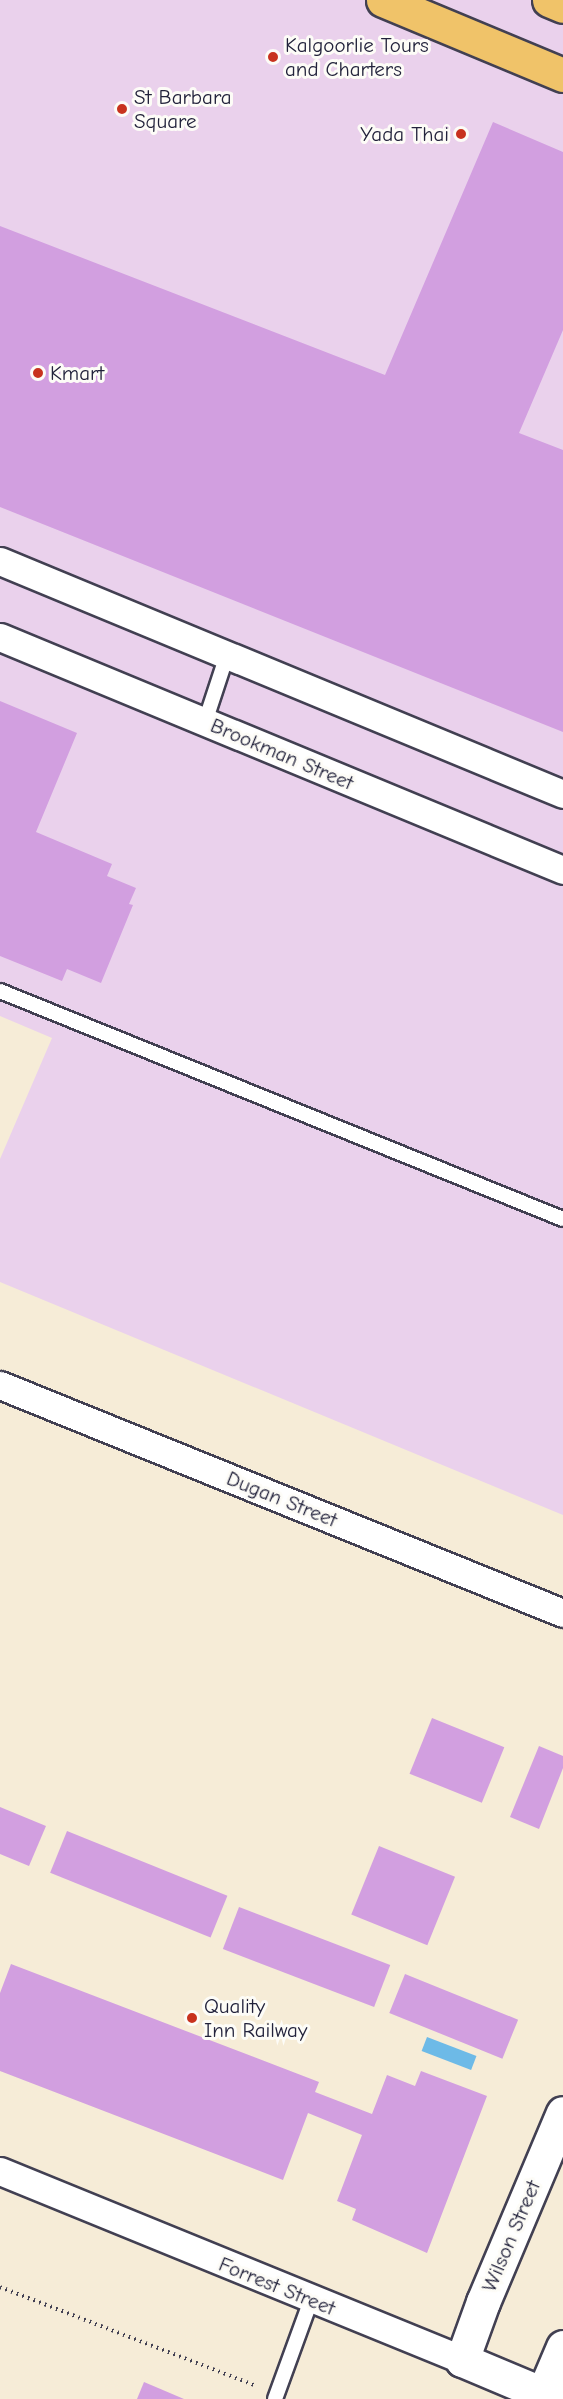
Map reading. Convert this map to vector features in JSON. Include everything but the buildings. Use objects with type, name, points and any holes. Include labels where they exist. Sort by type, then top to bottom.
[{"type":"highway","points":[[383,0],[563,75]]},
{"type":"highway","points":[[549,0],[563,6]]},
{"type":"street","points":[[0,561],[563,794]]},
{"type":"street","name":"Brookman Street","points":[[0,637],[563,870]]},
{"type":"street","name":"Dugan Street","points":[[0,1385],[563,1613]]},
{"type":"street","name":"Wilson Street","points":[[462,2360],[483,2302],[563,2113]]},
{"type":"street","name":"Forrest Street","points":[[0,2171],[548,2397]]},
{"type":"street","points":[[548,2397],[563,2347]]},
{"type":"lane","points":[[205,722],[227,655]]},
{"type":"lane","points":[[0,991],[563,1219]]},
{"type":"lane","points":[[276,2396],[311,2300]]},
{"type":"path","points":[[0,2287],[276,2396]]},
{"type":"shaded area","points":[[0,0],[563,0],[563,1515],[0,1282],[0,1159],[52,1038],[0,1016]]},
{"type":"water","points":[[427,2037],[476,2056],[471,2070],[422,2051]]},
{"type":"place","name":"Kalgoorlie Tours and Charters","points":[[273,57]]},
{"type":"place","name":"St Barbara Square","points":[[122,109]]},
{"type":"place","name":"Yada Thai","points":[[461,134]]},
{"type":"place","name":"Kmart","points":[[38,373]]},
{"type":"place","name":"Quality Inn Railway","points":[[192,2018]]}]
